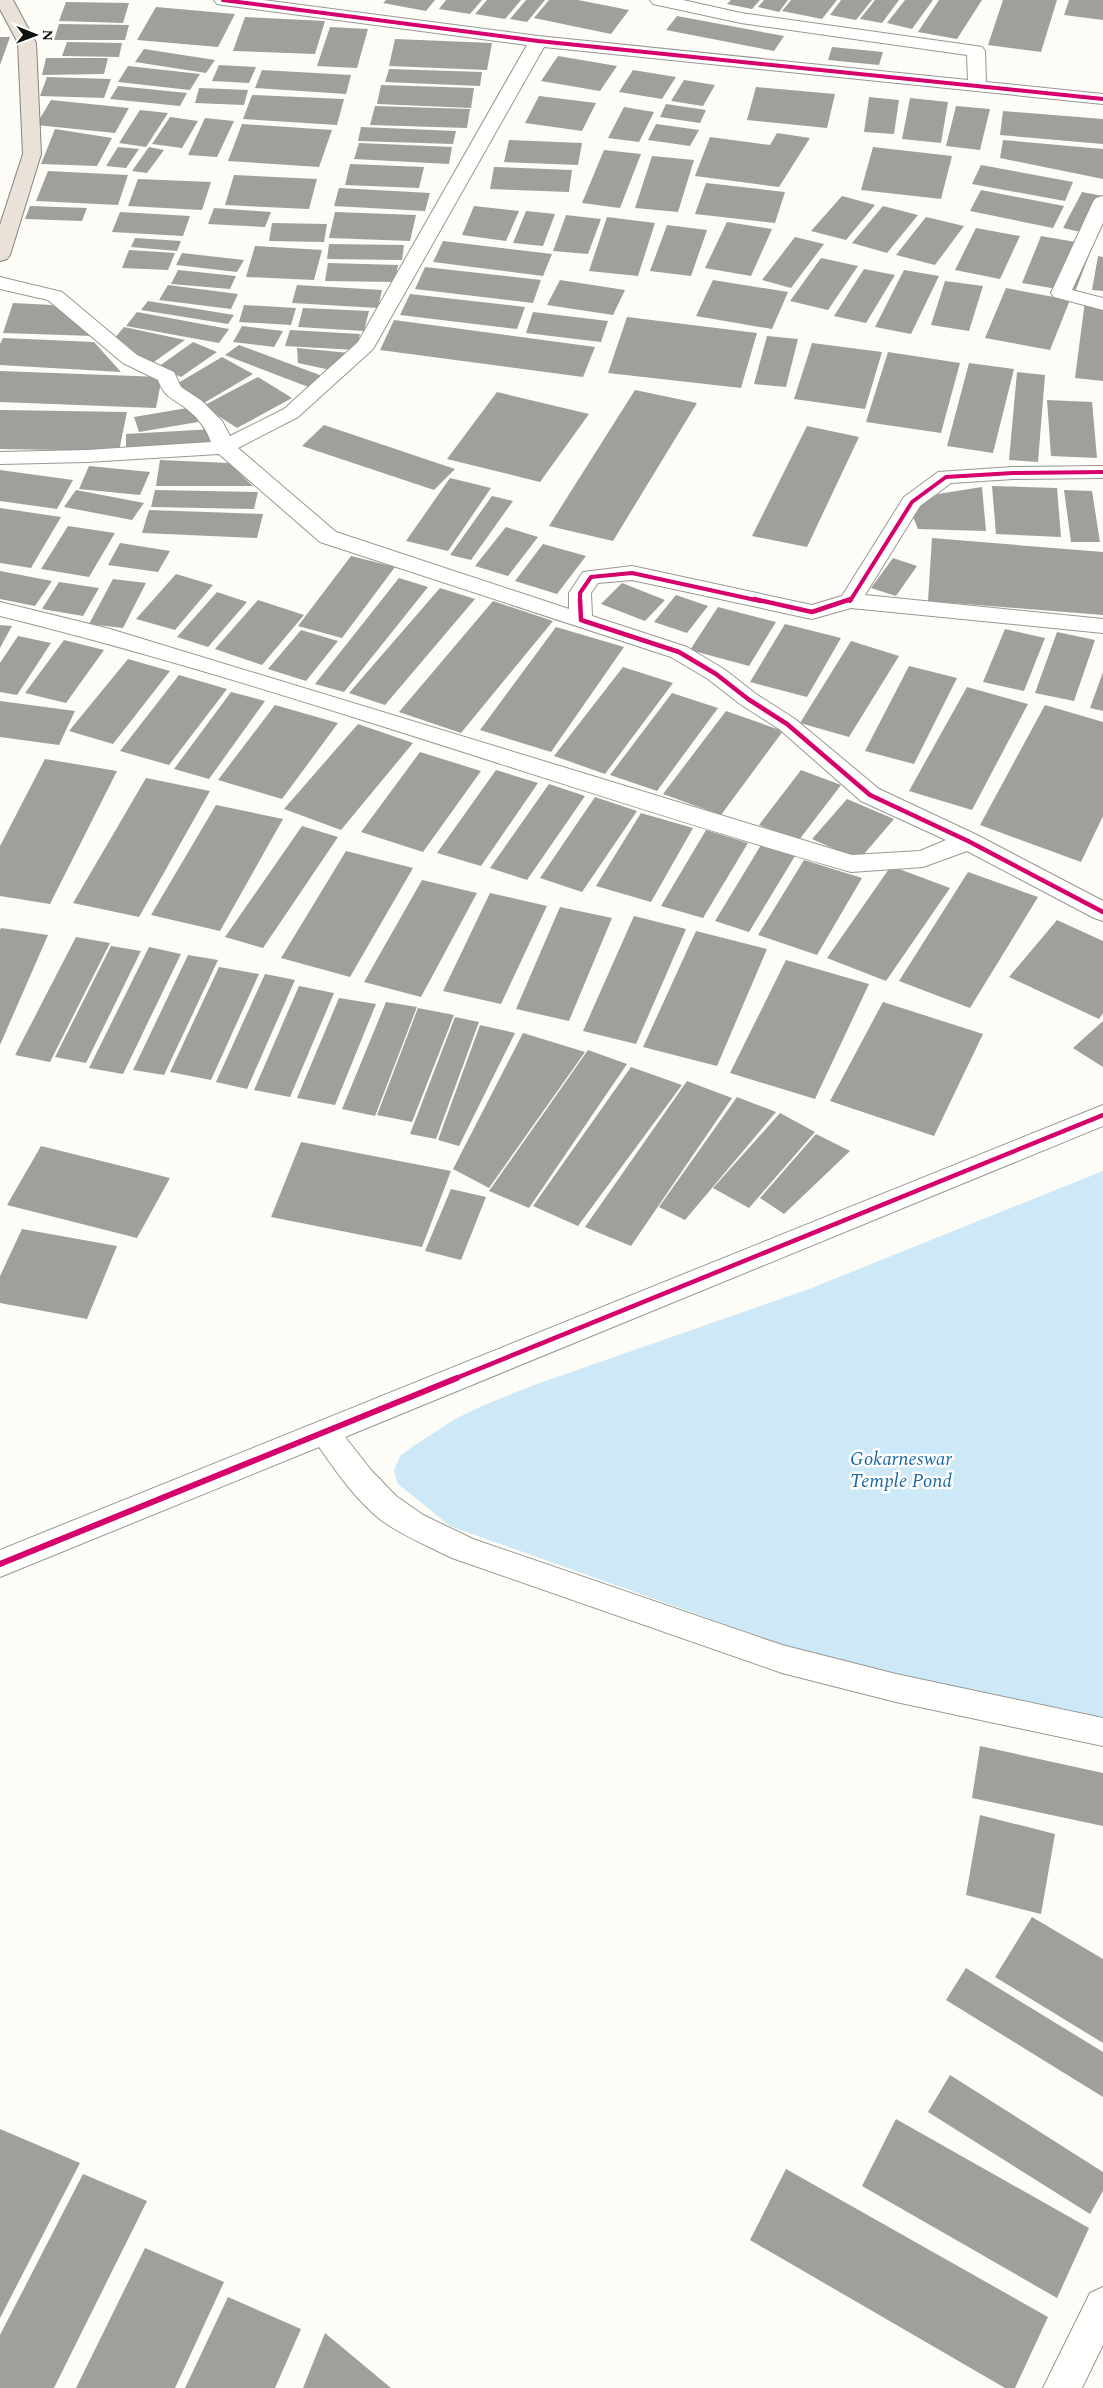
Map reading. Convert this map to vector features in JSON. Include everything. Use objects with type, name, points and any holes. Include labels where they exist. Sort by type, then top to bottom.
[{"type":"highway","points":[[0,255],[32,154],[26,43],[4,0]]},
{"type":"street","points":[[223,0],[538,41],[1103,99]]},
{"type":"street","points":[[659,0],[741,18],[976,52],[977,86]]},
{"type":"street","points":[[0,458],[87,456],[224,448],[291,413],[366,345],[538,41]]},
{"type":"street","points":[[1103,202],[1061,293],[1103,304]]},
{"type":"street","points":[[0,283],[56,296],[130,359],[167,376],[172,390],[195,405],[215,425],[224,448],[328,537],[679,652],[716,674],[748,699],[787,724],[870,795],[968,841],[1103,912]]},
{"type":"street","points":[[850,601],[912,502],[946,477],[1013,472],[1103,472]]},
{"type":"street","points":[[581,620],[580,593],[591,577],[632,573],[812,612],[850,601],[1103,626]]},
{"type":"street","points":[[0,609],[102,634],[196,662],[851,864],[923,859],[968,841]]},
{"type":"street","points":[[0,1564],[1103,1115]]},
{"type":"street","points":[[324,1431],[359,1480],[386,1506],[414,1524],[463,1549],[782,1658],[896,1688],[1103,1732]]},
{"type":"street","points":[[1062,2388],[1103,2306]]},
{"type":"water","name":"Gokarneswar Temple Pond","points":[[1103,1171],[1103,1720],[854,1666],[789,1647],[450,1526],[397,1483],[394,1470],[400,1456],[455,1419],[482,1406],[534,1385],[809,1289]]},
{"type":"building","points":[[386,0],[435,0],[426,11],[383,3]]},
{"type":"building","points":[[446,0],[482,0],[470,14],[439,9]]},
{"type":"building","points":[[487,0],[521,0],[505,19],[475,14]]},
{"type":"building","points":[[526,0],[545,0],[527,22],[510,19]]},
{"type":"building","points":[[549,0],[578,0],[629,10],[611,34],[534,18]]},
{"type":"building","points":[[731,0],[760,0],[752,9],[727,4]]},
{"type":"building","points":[[764,0],[788,0],[779,12],[758,7]]},
{"type":"building","points":[[791,0],[837,0],[822,19],[782,11]]},
{"type":"building","points":[[841,0],[872,0],[856,20],[830,15]]},
{"type":"building","points":[[875,0],[899,0],[882,23],[860,19]]},
{"type":"building","points":[[905,0],[933,0],[912,29],[887,23]]},
{"type":"building","points":[[939,0],[982,0],[957,39],[918,32]]},
{"type":"building","points":[[1003,0],[1057,0],[1041,52],[988,45]]},
{"type":"building","points":[[1069,0],[1103,0],[1103,20],[1064,15]]},
{"type":"building","points":[[66,2],[129,3],[123,23],[59,21]]},
{"type":"building","points":[[156,7],[235,14],[218,47],[137,40]]},
{"type":"building","points":[[677,16],[784,36],[774,51],[666,30]]},
{"type":"building","points":[[245,17],[325,21],[315,54],[233,51]]},
{"type":"building","points":[[59,24],[129,25],[125,40],[54,40]]},
{"type":"building","points":[[330,27],[368,29],[357,68],[317,66]]},
{"type":"building","points":[[0,37],[10,37],[0,65]]},
{"type":"building","points":[[395,39],[492,43],[487,70],[389,66]]},
{"type":"building","points":[[67,42],[122,43],[119,57],[62,56]]},
{"type":"building","points":[[832,47],[883,52],[879,65],[828,60]]},
{"type":"building","points":[[144,49],[215,60],[206,73],[135,62]]},
{"type":"building","points":[[558,56],[617,66],[600,91],[541,81]]},
{"type":"building","points":[[46,58],[108,58],[104,74],[42,75]]},
{"type":"building","points":[[219,65],[256,67],[249,83],[212,81]]},
{"type":"building","points":[[128,66],[200,74],[190,90],[118,82]]},
{"type":"building","points":[[389,69],[482,72],[480,86],[385,82]]},
{"type":"building","points":[[262,70],[351,75],[346,94],[255,88]]},
{"type":"building","points":[[633,70],[676,77],[662,99],[619,92]]},
{"type":"building","points":[[47,77],[111,79],[104,98],[40,96]]},
{"type":"building","points":[[684,80],[715,85],[703,106],[671,101]]},
{"type":"building","points":[[381,85],[474,88],[471,108],[377,104]]},
{"type":"building","points":[[118,86],[187,93],[180,106],[110,99]]},
{"type":"building","points":[[756,87],[835,94],[827,128],[747,120]]},
{"type":"building","points":[[199,88],[248,90],[244,105],[195,103]]},
{"type":"building","points":[[252,95],[344,99],[337,125],[243,119]]},
{"type":"building","points":[[539,96],[596,103],[582,131],[525,123]]},
{"type":"building","points":[[869,97],[899,100],[894,134],[864,132]]},
{"type":"building","points":[[910,98],[948,102],[941,143],[902,139]]},
{"type":"building","points":[[51,100],[129,108],[115,133],[36,125]]},
{"type":"building","points":[[666,104],[706,110],[700,123],[660,117]]},
{"type":"building","points":[[375,106],[470,109],[467,128],[370,125]]},
{"type":"building","points":[[956,106],[990,109],[980,150],[946,146]]},
{"type":"building","points":[[624,107],[654,112],[639,142],[608,138]]},
{"type":"building","points":[[140,110],[168,113],[146,147],[119,143]]},
{"type":"building","points":[[1003,111],[1103,119],[1103,144],[1000,135]]},
{"type":"building","points":[[170,117],[198,121],[182,148],[152,144]]},
{"type":"building","points":[[205,118],[234,121],[217,157],[188,155]]},
{"type":"building","points":[[242,124],[332,130],[319,167],[228,161]]},
{"type":"building","points":[[656,124],[699,130],[690,146],[648,140]]},
{"type":"building","points":[[361,127],[456,131],[453,144],[358,141]]},
{"type":"building","points":[[55,129],[112,138],[97,166],[41,164]]},
{"type":"building","points":[[777,133],[810,138],[779,187],[695,176],[710,137],[770,145]]},
{"type":"building","points":[[509,140],[582,143],[578,165],[504,162]]},
{"type":"building","points":[[1003,140],[1103,149],[1103,179],[1000,158]]},
{"type":"building","points":[[359,143],[452,147],[449,164],[354,159]]},
{"type":"building","points":[[118,147],[139,149],[126,168],[106,166]]},
{"type":"building","points":[[149,147],[164,150],[147,173],[132,171]]},
{"type":"building","points":[[873,147],[952,156],[941,199],[861,190]]},
{"type":"building","points":[[604,150],[641,154],[620,208],[582,203]]},
{"type":"building","points":[[652,156],[694,160],[678,212],[635,208]]},
{"type":"building","points":[[350,164],[424,167],[419,188],[345,185]]},
{"type":"building","points":[[981,165],[1073,182],[1065,201],[972,184]]},
{"type":"building","points":[[494,167],[572,170],[569,192],[490,189]]},
{"type":"building","points":[[48,171],[128,175],[118,205],[36,201]]},
{"type":"building","points":[[234,175],[317,179],[309,209],[225,205]]},
{"type":"building","points":[[138,179],[211,182],[202,210],[128,206]]},
{"type":"building","points":[[706,183],[785,192],[775,223],[695,214]]},
{"type":"building","points":[[339,188],[430,193],[425,211],[334,206]]},
{"type":"building","points":[[981,190],[1064,206],[1053,228],[970,211]]},
{"type":"building","points":[[1082,192],[1103,196],[1085,233],[1063,228]]},
{"type":"building","points":[[842,196],[875,205],[846,240],[811,231]]},
{"type":"building","points":[[30,206],[87,208],[82,221],[25,219]]},
{"type":"building","points":[[474,206],[519,211],[506,241],[462,235]]},
{"type":"building","points":[[883,206],[918,215],[887,253],[852,243]]},
{"type":"building","points":[[214,208],[271,212],[265,227],[208,224]]},
{"type":"building","points":[[526,211],[555,214],[543,246],[513,243]]},
{"type":"building","points":[[120,212],[190,216],[183,236],[112,232]]},
{"type":"building","points":[[335,212],[416,215],[410,241],[329,238]]},
{"type":"building","points":[[566,215],[601,219],[588,254],[553,251]]},
{"type":"building","points":[[607,217],[655,223],[638,276],[589,271]]},
{"type":"building","points":[[926,217],[964,226],[935,265],[896,255]]},
{"type":"building","points":[[727,222],[772,229],[751,276],[705,268]]},
{"type":"building","points":[[272,223],[327,224],[324,242],[269,241]]},
{"type":"building","points":[[667,225],[707,230],[691,276],[650,271]]},
{"type":"building","points":[[976,228],[1020,236],[1000,279],[955,270]]},
{"type":"building","points":[[1041,236],[1093,245],[1075,292],[1022,283]]},
{"type":"building","points":[[795,237],[824,244],[791,288],[762,280]]},
{"type":"building","points":[[135,238],[181,241],[177,251],[131,247]]},
{"type":"building","points":[[443,241],[552,254],[543,276],[433,262]]},
{"type":"building","points":[[329,244],[404,245],[402,260],[327,259]]},
{"type":"building","points":[[255,246],[322,250],[314,280],[246,277]]},
{"type":"building","points":[[129,250],[175,253],[168,270],[122,268]]},
{"type":"building","points":[[182,253],[244,260],[237,272],[176,265]]},
{"type":"building","points":[[1098,256],[1103,257],[1103,291],[1092,290]]},
{"type":"building","points":[[821,258],[858,266],[828,310],[790,301]]},
{"type":"building","points":[[328,263],[398,265],[395,282],[325,281]]},
{"type":"building","points":[[425,267],[541,280],[533,303],[415,289]]},
{"type":"building","points":[[864,269],[895,275],[866,323],[834,316]]},
{"type":"building","points":[[178,270],[236,276],[230,289],[171,284]]},
{"type":"building","points":[[904,270],[939,276],[911,334],[875,327]]},
{"type":"building","points":[[560,280],[625,290],[613,315],[547,305]]},
{"type":"building","points":[[713,280],[788,292],[772,329],[696,316]]},
{"type":"building","points":[[945,281],[983,286],[969,331],[931,325]]},
{"type":"building","points":[[168,285],[238,294],[231,309],[159,300]]},
{"type":"building","points":[[297,285],[382,290],[378,308],[292,303]]},
{"type":"building","points":[[1006,288],[1070,300],[1050,350],[985,338]]},
{"type":"building","points":[[410,294],[525,307],[517,329],[400,315]]},
{"type":"building","points":[[148,301],[234,315],[228,324],[141,310]]},
{"type":"building","points":[[1085,301],[1103,303],[1103,381],[1075,378]]},
{"type":"building","points":[[13,303],[52,305],[81,320],[94,336],[3,333]]},
{"type":"building","points":[[244,305],[296,308],[291,325],[239,322]]},
{"type":"building","points":[[303,308],[369,311],[364,331],[298,327]]},
{"type":"building","points":[[137,312],[229,329],[219,343],[126,326]]},
{"type":"building","points":[[533,312],[608,321],[601,342],[526,333]]},
{"type":"building","points":[[627,317],[757,333],[741,388],[608,373]]},
{"type":"building","points":[[394,320],[595,347],[583,377],[380,350]]},
{"type":"building","points":[[242,326],[283,331],[274,347],[233,342]]},
{"type":"building","points":[[124,327],[185,340],[151,364],[113,340]]},
{"type":"building","points":[[290,330],[360,334],[356,350],[285,346]]},
{"type":"building","points":[[767,336],[798,339],[786,387],[754,384]]},
{"type":"building","points":[[3,338],[94,342],[121,372],[0,365],[0,344]]},
{"type":"building","points":[[193,342],[217,352],[181,377],[158,367]]},
{"type":"building","points":[[812,343],[882,352],[865,409],[794,399]]},
{"type":"building","points":[[239,345],[325,377],[311,388],[225,355]]},
{"type":"building","points":[[297,348],[350,353],[335,371],[298,363]]},
{"type":"building","points":[[888,352],[960,363],[941,433],[866,422]]},
{"type":"building","points":[[222,357],[253,374],[204,403],[173,386]]},
{"type":"building","points":[[969,363],[1014,369],[993,453],[947,446]]},
{"type":"building","points":[[0,371],[162,377],[156,408],[0,402]]},
{"type":"building","points":[[1017,372],[1045,375],[1038,462],[1009,460]]},
{"type":"building","points":[[258,377],[292,398],[237,428],[203,406]]},
{"type":"building","points":[[635,390],[697,403],[613,541],[549,526]]},
{"type":"building","points":[[497,392],[589,414],[540,482],[447,459]]},
{"type":"building","points":[[1047,400],[1092,402],[1097,458],[1051,456]]},
{"type":"building","points":[[193,407],[198,422],[139,432],[134,417]]},
{"type":"building","points":[[0,410],[127,412],[119,451],[0,449]]},
{"type":"building","points":[[324,425],[455,469],[434,490],[302,446]]},
{"type":"building","points":[[807,426],[859,437],[807,547],[752,536]]},
{"type":"building","points":[[214,429],[214,443],[126,448],[126,434]]},
{"type":"building","points":[[160,460],[229,463],[253,486],[156,486]]},
{"type":"building","points":[[89,466],[150,472],[140,495],[79,489]]},
{"type":"building","points":[[0,470],[73,480],[57,509],[0,501]]},
{"type":"building","points":[[450,478],[491,488],[448,551],[406,541]]},
{"type":"building","points":[[992,486],[1057,488],[1061,537],[996,534]]},
{"type":"building","points":[[982,487],[986,531],[918,529],[911,512],[938,494]]},
{"type":"building","points":[[76,490],[144,503],[132,520],[64,507]]},
{"type":"building","points":[[155,490],[258,492],[254,509],[151,507]]},
{"type":"building","points":[[1064,490],[1092,491],[1100,542],[1071,542]]},
{"type":"building","points":[[492,496],[513,501],[471,560],[450,555]]},
{"type":"building","points":[[0,508],[61,517],[31,568],[0,563]]},
{"type":"building","points":[[149,510],[263,514],[257,538],[142,533]]},
{"type":"building","points":[[68,526],[115,533],[89,577],[41,569]]},
{"type":"building","points":[[506,527],[538,537],[508,576],[475,566]]},
{"type":"building","points":[[932,538],[1103,552],[1103,615],[928,601]]},
{"type":"building","points":[[120,543],[170,551],[158,572],[108,565]]},
{"type":"building","points":[[543,544],[586,556],[557,594],[515,581]]},
{"type":"building","points":[[351,556],[395,567],[342,638],[298,626]]},
{"type":"building","points":[[893,558],[917,566],[896,596],[871,588]]},
{"type":"building","points":[[0,571],[52,581],[35,606],[0,599]]},
{"type":"building","points":[[176,574],[213,585],[175,630],[136,619]]},
{"type":"building","points":[[399,578],[428,587],[344,692],[315,684]]},
{"type":"building","points":[[113,579],[146,583],[123,628],[89,624]]},
{"type":"building","points":[[59,582],[99,588],[83,616],[42,609]]},
{"type":"building","points":[[622,583],[665,600],[645,621],[601,604]]},
{"type":"building","points":[[440,588],[475,599],[385,705],[349,693]]},
{"type":"building","points":[[217,592],[247,602],[208,647],[177,637]]},
{"type":"building","points":[[676,595],[708,606],[687,633],[654,622]]},
{"type":"building","points":[[258,600],[304,615],[262,665],[215,649]]},
{"type":"building","points":[[493,601],[553,621],[461,733],[399,712]]},
{"type":"building","points":[[718,607],[776,622],[749,666],[690,650]]},
{"type":"building","points":[[785,624],[841,638],[807,697],[750,682]]},
{"type":"building","points":[[0,625],[12,626],[0,648]]},
{"type":"building","points":[[556,627],[624,647],[551,752],[480,730]]},
{"type":"building","points":[[1005,629],[1045,638],[1024,691],[983,682]]},
{"type":"building","points":[[301,630],[338,641],[306,681],[268,669]]},
{"type":"building","points":[[1057,632],[1095,640],[1074,701],[1035,693]]},
{"type":"building","points":[[18,636],[51,643],[17,695],[0,692],[0,663]]},
{"type":"building","points":[[64,640],[104,650],[66,703],[25,693]]},
{"type":"building","points":[[851,641],[899,656],[849,737],[800,723]]},
{"type":"building","points":[[128,659],[170,671],[113,744],[69,731]]},
{"type":"building","points":[[909,666],[957,678],[914,764],[865,751]]},
{"type":"building","points":[[623,667],[673,683],[605,774],[554,756]]},
{"type":"building","points":[[1103,672],[1103,711],[1090,708]]},
{"type":"building","points":[[179,675],[227,689],[169,765],[120,751]]},
{"type":"building","points":[[967,687],[1028,704],[972,810],[909,791]]},
{"type":"building","points":[[231,692],[265,701],[209,779],[174,769]]},
{"type":"building","points":[[672,693],[718,708],[657,791],[610,775]]},
{"type":"building","points":[[0,701],[75,711],[59,745],[0,737]]},
{"type":"building","points":[[275,705],[338,723],[282,799],[218,780]]},
{"type":"building","points":[[1045,705],[1103,722],[1103,816],[1081,862],[980,825]]},
{"type":"building","points":[[726,711],[783,731],[721,815],[663,794]]},
{"type":"building","points":[[358,724],[413,743],[341,830],[284,809]]},
{"type":"building","points":[[420,752],[481,771],[423,852],[361,832]]},
{"type":"building","points":[[45,759],[117,771],[50,904],[0,896],[0,846]]},
{"type":"building","points":[[496,770],[538,783],[481,866],[437,853]]},
{"type":"building","points":[[801,770],[841,785],[799,840],[759,825]]},
{"type":"building","points":[[146,778],[210,791],[139,917],[73,903]]},
{"type":"building","points":[[549,784],[585,796],[527,880],[490,868]]},
{"type":"building","points":[[595,797],[637,811],[582,892],[540,878]]},
{"type":"building","points":[[847,799],[894,819],[859,860],[812,839]]},
{"type":"building","points":[[216,805],[283,819],[220,931],[151,915]]},
{"type":"building","points":[[641,813],[693,828],[651,902],[596,886]]},
{"type":"building","points":[[302,826],[338,837],[263,948],[225,937]]},
{"type":"building","points":[[706,830],[748,843],[703,918],[661,906]]},
{"type":"building","points":[[761,845],[795,856],[749,932],[715,921]]},
{"type":"building","points":[[346,851],[413,868],[350,977],[281,958]]},
{"type":"building","points":[[804,860],[862,878],[817,955],[758,935]]},
{"type":"building","points":[[891,866],[950,888],[886,981],[827,958]]},
{"type":"building","points":[[968,872],[1038,897],[970,1008],[899,981]]},
{"type":"building","points":[[422,880],[477,893],[421,997],[364,982]]},
{"type":"building","points":[[490,893],[547,906],[501,1004],[443,991]]},
{"type":"building","points":[[560,907],[612,918],[569,1021],[516,1009]]},
{"type":"building","points":[[634,916],[686,929],[636,1044],[583,1031]]},
{"type":"building","points":[[1057,920],[1103,941],[1103,1013],[1099,1019],[1009,977]]},
{"type":"building","points":[[1,928],[48,935],[0,1045],[0,930]]},
{"type":"building","points":[[696,931],[767,949],[717,1066],[643,1047]]},
{"type":"building","points":[[76,937],[110,943],[50,1062],[15,1055]]},
{"type":"building","points":[[111,946],[141,951],[86,1063],[55,1057]]},
{"type":"building","points":[[149,947],[181,954],[123,1074],[89,1068]]},
{"type":"building","points":[[188,955],[218,960],[164,1075],[133,1070]]},
{"type":"building","points":[[786,960],[869,984],[815,1099],[730,1073]]},
{"type":"building","points":[[219,967],[259,974],[211,1080],[170,1072]]},
{"type":"building","points":[[265,974],[295,980],[247,1089],[216,1082]]},
{"type":"building","points":[[299,986],[334,993],[290,1097],[254,1090]]},
{"type":"building","points":[[339,998],[376,1004],[335,1105],[297,1098]]},
{"type":"building","points":[[386,1002],[417,1007],[375,1116],[342,1109]]},
{"type":"building","points":[[883,1002],[983,1034],[934,1136],[830,1101]]},
{"type":"building","points":[[418,1008],[454,1015],[412,1122],[377,1115]]},
{"type":"building","points":[[455,1017],[479,1022],[436,1139],[410,1134]]},
{"type":"building","points":[[1103,1021],[1103,1067],[1073,1048]]},
{"type":"building","points":[[480,1025],[515,1033],[459,1146],[438,1140]]},
{"type":"building","points":[[523,1033],[585,1052],[489,1188],[453,1169]]},
{"type":"building","points":[[588,1050],[627,1064],[529,1208],[489,1191]]},
{"type":"building","points":[[631,1067],[682,1085],[578,1226],[533,1206]]},
{"type":"building","points":[[687,1081],[732,1098],[631,1246],[585,1227]]},
{"type":"building","points":[[737,1097],[776,1112],[685,1220],[659,1207]]},
{"type":"building","points":[[780,1113],[815,1132],[749,1208],[713,1188]]},
{"type":"building","points":[[816,1134],[850,1151],[784,1214],[760,1198]]},
{"type":"building","points":[[301,1142],[451,1171],[422,1247],[271,1217]]},
{"type":"building","points":[[41,1146],[170,1178],[137,1238],[7,1205]]},
{"type":"building","points":[[451,1189],[486,1197],[461,1260],[425,1251]]},
{"type":"building","points":[[22,1229],[117,1246],[87,1319],[0,1303],[0,1276]]},
{"type":"building","points":[[980,1746],[1103,1773],[1103,1826],[972,1798]]},
{"type":"building","points":[[980,1815],[1055,1834],[1041,1914],[966,1895]]},
{"type":"building","points":[[1032,1917],[1103,1959],[1103,2043],[995,1977]]},
{"type":"building","points":[[966,1968],[1103,2052],[1103,2097],[946,2000]]},
{"type":"building","points":[[950,2075],[1103,2172],[1103,2191],[1090,2214],[928,2112]]},
{"type":"building","points":[[896,2119],[1089,2228],[1057,2298],[862,2186]]},
{"type":"building","points":[[0,2129],[80,2163],[0,2318]]},
{"type":"building","points":[[786,2169],[1048,2317],[1015,2388],[1005,2388],[750,2240]]},
{"type":"building","points":[[83,2174],[147,2201],[54,2388],[0,2388],[0,2335]]},
{"type":"building","points":[[145,2248],[224,2282],[175,2388],[76,2388]]},
{"type":"building","points":[[228,2297],[301,2329],[275,2388],[185,2388]]},
{"type":"building","points":[[325,2333],[391,2388],[303,2388]]},
{"type":"cycle path","points":[[223,0],[538,41],[1103,99]]},
{"type":"cycle path","points":[[1103,472],[1013,473],[946,477],[912,502],[850,601],[812,612],[632,573],[591,577],[580,593],[581,620],[679,652],[716,674],[748,699],[787,724],[870,795],[968,841],[1103,912]]},
{"type":"cycle path","points":[[0,1564],[1103,1115]]}]
